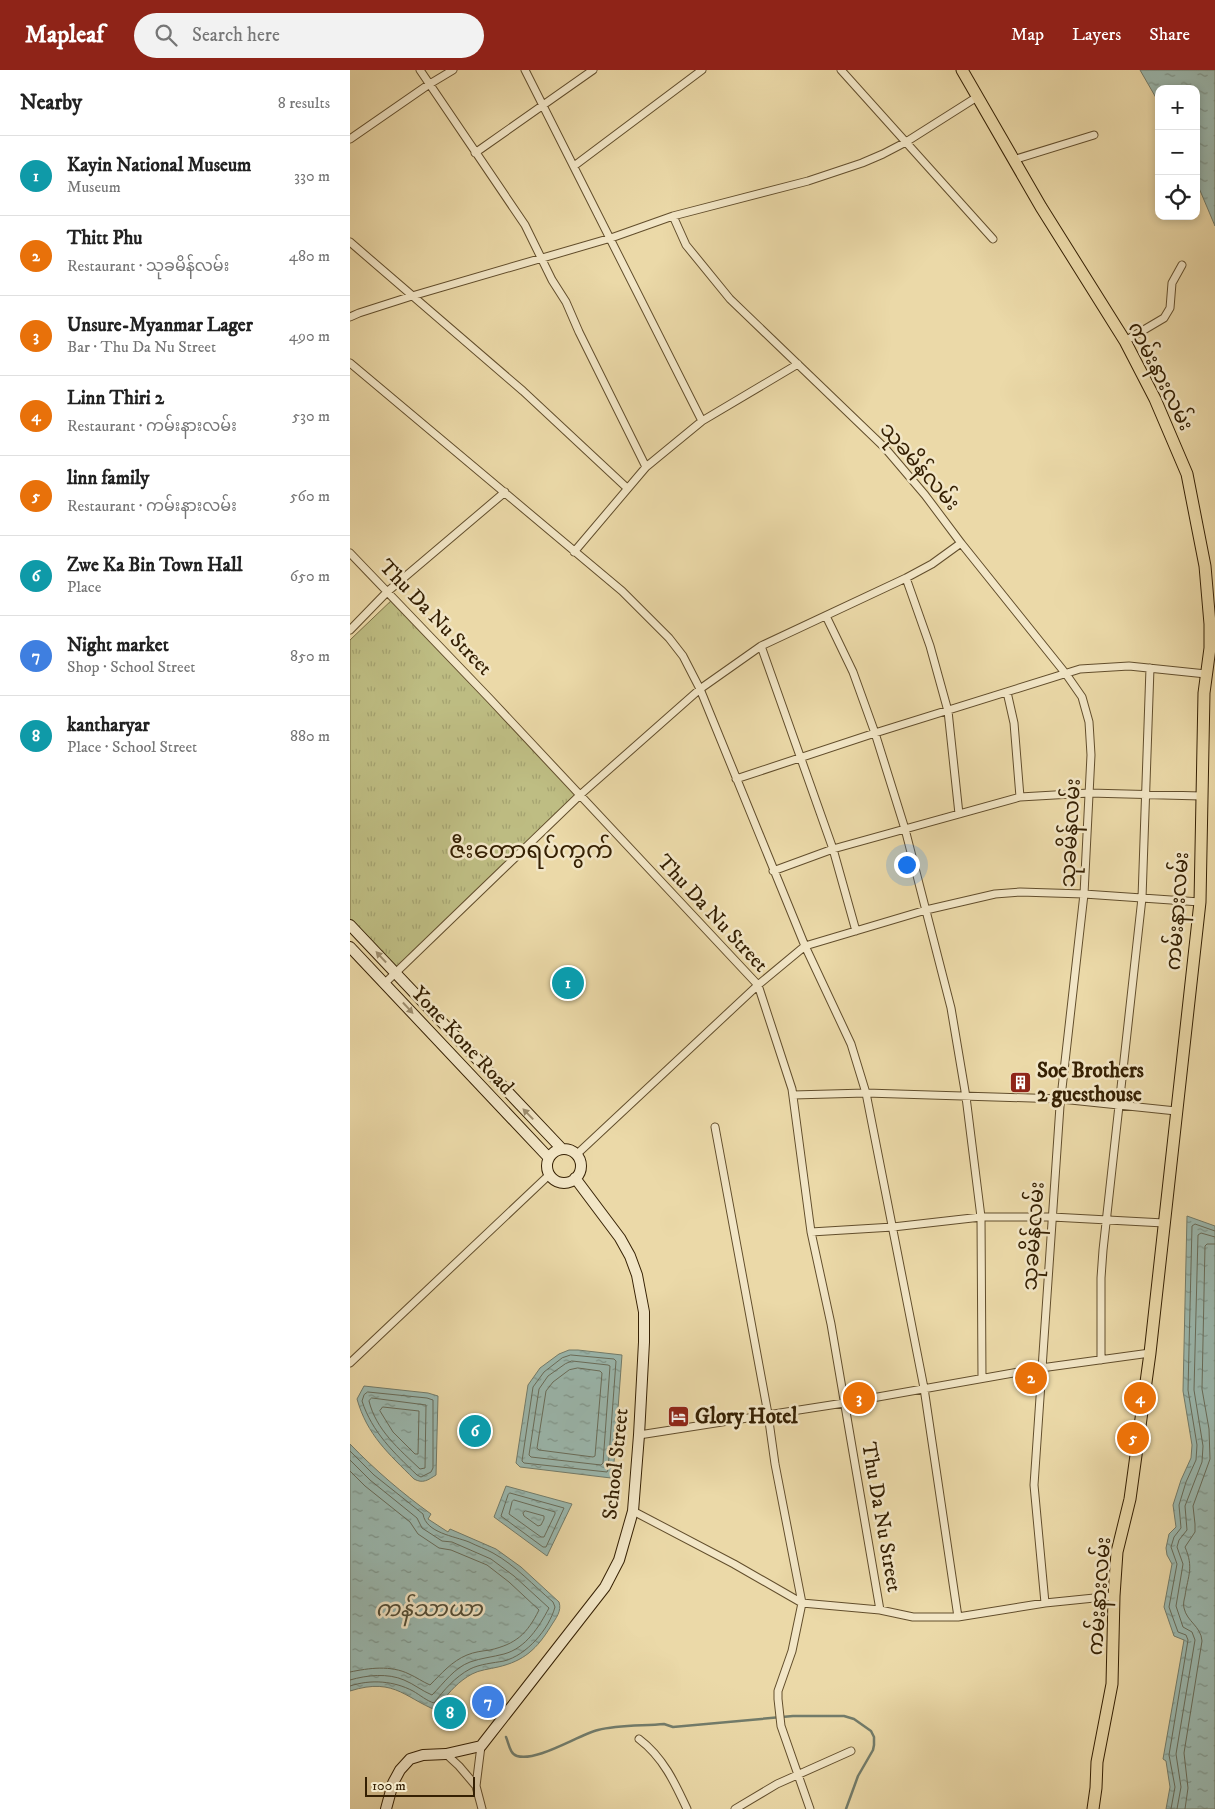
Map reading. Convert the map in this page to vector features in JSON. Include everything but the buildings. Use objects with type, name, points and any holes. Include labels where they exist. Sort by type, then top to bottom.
[{"type":"main road","name":"ကမ်းနားလမ်း","points":[[962,70],[1013,160],[1125,341],[1155,399],[1187,474],[1205,566],[1210,648],[1206,674],[1201,796],[1200,902],[1150,1353],[1130,1500],[1117,1552],[1112,1684],[1097,1762],[1093,1809]]},
{"type":"street","points":[[420,70],[428,85],[525,225],[552,280],[566,302],[646,467]]},
{"type":"street","points":[[350,139],[453,70]]},
{"type":"street","points":[[525,70],[702,422]]},
{"type":"street","points":[[475,153],[593,70]]},
{"type":"street","points":[[574,166],[702,70]]},
{"type":"street","points":[[841,70],[993,239]]},
{"type":"street","points":[[350,317],[412,296],[611,238],[673,216],[808,181],[869,160],[906,142],[977,97]]},
{"type":"street","points":[[1013,160],[1094,135]]},
{"type":"street","name":"သုခမိန်လမ်း","points":[[673,216],[686,245],[730,299],[885,448],[925,495],[1066,674],[1082,697],[1089,722],[1091,755],[1084,894],[1061,1099],[1034,1485],[1045,1603]]},
{"type":"street","points":[[350,242],[522,391],[627,488]]},
{"type":"street","points":[[1125,341],[1164,318],[1170,308],[1172,284],[1182,264]]},
{"type":"street","points":[[350,363],[622,592],[669,638],[683,656],[700,690],[773,871],[805,946],[851,1044],[866,1093],[924,1388],[958,1617]]},
{"type":"street","points":[[574,552],[646,467],[702,422],[798,364]]},
{"type":"street","points":[[350,630],[388,592],[505,492]]},
{"type":"street","points":[[385,983],[580,795],[700,690],[761,646],[906,578],[932,564],[961,543]]},
{"type":"street","name":"Thu Da Nu Street","points":[[350,553],[758,985],[793,1095],[811,1232],[831,1324],[880,1610]]},
{"type":"street","points":[[906,578],[930,646],[948,711],[959,814]]},
{"type":"street","points":[[826,616],[853,672],[875,733],[905,829],[951,1008],[966,1097],[981,1217],[982,1378]]},
{"type":"street","points":[[761,646],[832,849],[856,931]]},
{"type":"street","points":[[736,780],[875,733],[1080,669],[1098,667],[1150,668],[1206,674]]},
{"type":"street","points":[[1101,1360],[1101,1278],[1106,1220],[1142,898],[1150,668]]},
{"type":"street","points":[[1007,692],[1014,724],[1020,797]]},
{"type":"street","points":[[773,871],[832,849],[1020,797],[1089,793],[1201,796]]},
{"type":"street","points":[[576,1155],[758,985],[805,946],[926,910],[995,894],[1020,892],[1084,894],[1200,902]]},
{"type":"street","points":[[350,925],[562,1149],[572,1151],[576,1155],[580,1169],[575,1178],[564,1183],[559,1182],[547,1170],[549,1158],[552,1154],[562,1149]]},
{"type":"street","name":"Yone Kone Road","points":[[350,947],[549,1158]]},
{"type":"street","points":[[472,1076],[483,1066]]},
{"type":"street","points":[[793,1095],[866,1093],[1061,1099],[1176,1111]]},
{"type":"street","points":[[714,1127],[802,1603],[792,1651],[778,1690],[778,1707],[781,1726],[810,1809]]},
{"type":"street","points":[[350,1363],[550,1175]]},
{"type":"street","name":"School Street","points":[[484,1743],[604,1587],[619,1560],[633,1511],[639,1435],[644,1319],[641,1294],[637,1275],[620,1238],[575,1178]]},
{"type":"street","points":[[811,1232],[892,1228],[981,1217],[1052,1217],[1164,1223]]},
{"type":"street","points":[[639,1435],[844,1403],[1041,1368],[1150,1353]]},
{"type":"street","points":[[633,1511],[734,1564],[802,1603],[880,1610],[913,1616],[958,1617],[1045,1603],[1114,1596]]},
{"type":"street","points":[[640,1739],[658,1756],[674,1781],[688,1809]]},
{"type":"street","points":[[386,1809],[393,1783],[400,1770],[410,1760],[423,1755],[446,1754],[484,1743],[476,1786],[482,1809]]},
{"type":"street","points":[[735,1809],[777,1784],[851,1751]]},
{"type":"street","points":[[446,1754],[476,1786]]},
{"type":"green space","points":[[395,597],[580,795],[396,973],[350,925],[350,640]]},
{"type":"water","points":[[1140,70],[1215,70],[1215,226],[1200,190],[1200,85],[1155,85],[1155,96]]},
{"type":"water","points":[[1187,1216],[1215,1226],[1215,1809],[1166,1809],[1170,1787],[1166,1761],[1163,1759],[1184,1640],[1174,1636],[1164,1607],[1172,1564],[1167,1555],[1166,1548],[1169,1534],[1176,1527],[1173,1505],[1191,1458],[1192,1445],[1183,1391]]},
{"type":"water","points":[[569,1350],[622,1355],[613,1476],[611,1478],[520,1467],[516,1463],[528,1385],[540,1368],[559,1354]]},
{"type":"water","points":[[364,1386],[428,1393],[438,1396],[436,1475],[423,1481],[414,1479],[380,1443],[361,1412],[357,1399]]},
{"type":"water","name":"ကန်သာယာ","points":[[350,1444],[389,1481],[431,1514],[428,1519],[448,1532],[450,1529],[496,1549],[521,1567],[559,1602],[560,1608],[557,1617],[546,1634],[529,1653],[507,1664],[472,1674],[463,1680],[451,1690],[441,1703],[447,1710],[444,1713],[390,1688],[379,1686],[350,1691]]},
{"type":"water","points":[[506,1486],[572,1504],[547,1556],[494,1517]]},
{"type":"waterway","points":[[506,1737],[513,1753],[517,1756],[525,1757],[546,1752],[598,1730],[614,1727],[664,1724],[673,1727],[793,1716],[844,1716],[854,1719],[871,1731],[874,1737],[873,1750],[858,1776],[846,1809]]},
{"type":"place","name":"Kayin National Museum","points":[[568,983]]},
{"type":"place","name":"Soe Brothers 2 guesthouse","points":[[1021,1082]]},
{"type":"place","name":"Thitt Phu","points":[[1031,1378]]},
{"type":"place","name":"Unsure-Myanmar Lager","points":[[859,1398]]},
{"type":"place","name":"Linn Thiri 2","points":[[1140,1398]]},
{"type":"place","name":"Glory Hotel","points":[[679,1416]]},
{"type":"place","name":"Zwe Ka Bin Town Hall","points":[[475,1431]]},
{"type":"place","name":"linn family","points":[[1133,1438]]},
{"type":"place","name":"Night market","points":[[488,1702]]},
{"type":"place","name":"kantharyar","points":[[450,1713]]},
{"type":"district","name":"ဇီးတောရပ်ကွက်","points":[[531,850]]}]
